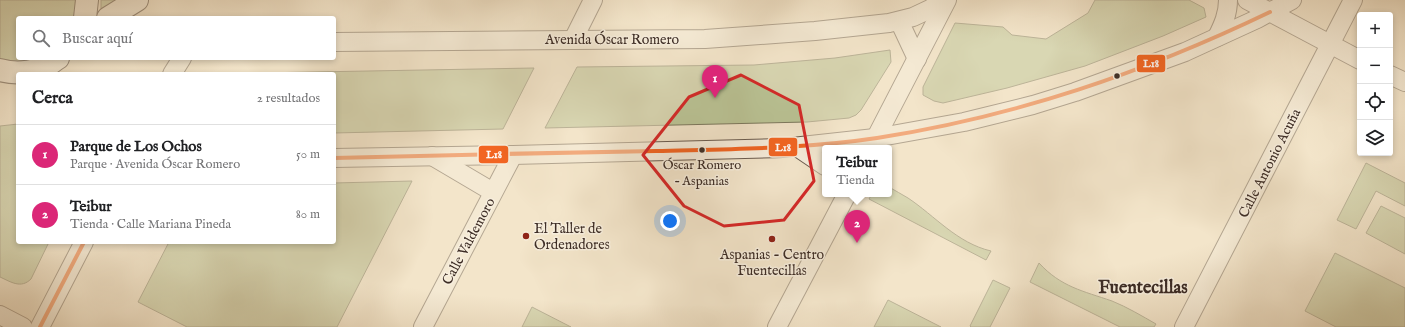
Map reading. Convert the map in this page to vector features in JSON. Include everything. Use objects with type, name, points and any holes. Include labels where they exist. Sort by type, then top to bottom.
[{"type":"main road","points":[[85,16],[87,0]]},
{"type":"main road","points":[[111,16],[137,0]]},
{"type":"main road","points":[[21,72],[44,67],[55,60]]},
{"type":"main road","points":[[3,72],[16,72]]},
{"type":"street","points":[[573,40],[593,0]]},
{"type":"street","name":"Avenida Óscar Romero","points":[[336,42],[705,39],[815,31],[901,22],[930,9],[942,0]]},
{"type":"street","points":[[873,143],[947,0]]},
{"type":"street","points":[[1217,37],[1227,13],[1228,0]]},
{"type":"street","points":[[1247,0],[1357,58]]},
{"type":"street","points":[[835,145],[873,143],[1033,105],[1075,92],[1185,52],[1292,0]]},
{"type":"street","name":"Calle Antonio Acuña","points":[[1184,327],[1353,0]]},
{"type":"street","points":[[901,22],[917,59]]},
{"type":"street","name":"Avenida Óscar Romero","points":[[901,22],[915,29],[932,28]]},
{"type":"street","points":[[173,72],[181,60]]},
{"type":"street","points":[[1393,76],[1405,82]]},
{"type":"street","points":[[336,158],[513,155],[822,146]]},
{"type":"street","points":[[797,147],[822,164]]},
{"type":"street","name":"Calle Valdemoro","points":[[423,327],[513,155]]},
{"type":"street","points":[[432,156],[493,192]]},
{"type":"street","points":[[777,327],[845,197]]},
{"type":"street","points":[[40,327],[83,244]]},
{"type":"street","points":[[0,315],[23,327]]},
{"type":"highlighted area","points":[[741,75],[799,105],[814,181],[784,220],[724,226],[684,206],[643,155],[689,97]]},
{"type":"green space","points":[[0,0],[78,0],[76,16],[16,16],[16,60],[30,60],[20,62],[0,59]]},
{"type":"green space","points":[[101,0],[122,0],[101,15]]},
{"type":"green space","points":[[1095,0],[1189,0],[1204,8],[1206,17],[1163,36],[1085,66],[1007,88],[943,103],[934,101],[923,95],[923,87],[955,23],[1003,27],[1012,35],[1046,39],[1088,13]]},
{"type":"green space","points":[[890,50],[891,62],[861,110],[856,115],[849,118],[807,122],[545,128],[577,67],[754,65],[835,58]]},
{"type":"green space","points":[[534,68],[503,129],[336,133],[336,72],[313,72]]},
{"type":"green space","points":[[16,124],[16,244],[48,244],[31,279],[23,284],[16,284],[0,277],[0,126]]},
{"type":"green space","points":[[1366,163],[1405,183],[1405,206],[1376,191],[1356,229],[1337,220]]},
{"type":"green space","points":[[412,181],[337,327],[187,327],[138,302],[168,244],[336,244],[336,183]]},
{"type":"green space","points":[[892,189],[918,205],[967,242],[991,251],[986,260],[869,199],[870,197],[892,197]]},
{"type":"green space","points":[[1381,206],[1405,218],[1405,254],[1366,233]]},
{"type":"green space","points":[[1335,253],[1405,288],[1405,327],[1336,327],[1305,311]]},
{"type":"green space","points":[[1039,263],[1047,271],[1064,283],[1082,291],[1118,303],[1156,324],[1154,327],[1120,327],[1030,282]]},
{"type":"green space","points":[[993,280],[1010,288],[990,327],[971,327],[970,326]]},
{"type":"green space","points":[[888,300],[941,327],[874,327]]},
{"type":"green space","points":[[532,307],[571,327],[522,327]]},
{"type":"transit line","name":"L18","points":[[336,158],[739,149],[850,142],[877,138],[980,118],[1078,90],[1175,54],[1270,12]]},
{"type":"transit line","name":"L18","points":[[40,327],[83,244]]},
{"type":"place","name":"Parque de Los Ochos","points":[[715,98]]},
{"type":"place","name":"Óscar Romero – Aspanias","points":[[702,150]]},
{"type":"place","name":"El Taller de Ordenadores","points":[[526,236]]},
{"type":"place","name":"Aspanias - Centro Fuentecillas","points":[[772,239]]},
{"type":"place","name":"Teibur","points":[[857,243]]},
{"type":"district","name":"Fuentecillas","points":[[1143,287]]}]
